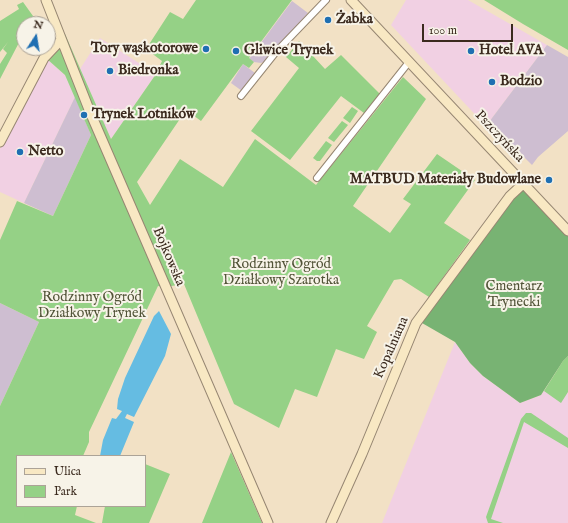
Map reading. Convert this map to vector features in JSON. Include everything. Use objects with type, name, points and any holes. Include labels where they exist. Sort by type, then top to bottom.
[{"type":"street","name":"Bojkowska","points":[[47,0],[61,40],[90,112],[268,523]]},
{"type":"street","points":[[241,96],[276,52],[326,0]]},
{"type":"street","name":"Pszczyńska","points":[[351,0],[568,231]]},
{"type":"street","points":[[0,142],[44,58],[61,40]]},
{"type":"street","points":[[317,178],[409,62]]},
{"type":"street","name":"Kopalniana","points":[[331,523],[362,454],[416,323],[506,201],[524,183]]},
{"type":"shaded area","points":[[406,0],[468,0],[547,45],[489,122],[485,125],[391,25]]},
{"type":"shaded area","points":[[292,1],[308,13],[268,60],[261,63],[254,62],[249,59]]},
{"type":"shaded area","points":[[100,38],[156,74],[111,139],[80,69]]},
{"type":"shaded area","points":[[547,45],[568,57],[568,131],[538,157],[532,165],[489,122]]},
{"type":"shaded area","points":[[47,59],[65,75],[75,97],[24,203],[0,192],[0,149]]},
{"type":"shaded area","points":[[243,64],[255,73],[242,91],[231,83]]},
{"type":"shaded area","points":[[75,97],[91,135],[53,216],[24,203]]},
{"type":"shaded area","points":[[0,303],[39,322],[0,406]]},
{"type":"shaded area","points":[[455,342],[470,363],[483,376],[520,403],[541,395],[568,356],[568,523],[382,523]]},
{"type":"green space","points":[[196,0],[292,0],[249,58],[254,62],[249,68],[243,64],[201,121],[186,110],[137,182],[150,205],[180,159],[223,187],[255,139],[316,185],[403,77],[426,99],[353,206],[390,233],[411,204],[403,199],[437,154],[475,180],[444,223],[470,240],[429,297],[401,279],[394,280],[367,326],[377,332],[364,359],[336,349],[317,397],[295,389],[279,428],[234,404],[184,284],[165,287],[158,286],[89,432],[89,442],[83,455],[16,455],[16,507],[77,507],[75,515],[96,523],[0,523],[0,406],[39,322],[0,303],[0,240],[17,201],[53,216],[91,135],[65,75],[47,59],[49,56],[56,56],[56,46],[65,34],[111,139],[156,74],[162,61],[146,49],[170,12],[183,19]]},
{"type":"green space","points":[[484,0],[568,0],[568,50],[523,24]]},
{"type":"green space","points":[[23,2],[33,16],[16,16],[16,48],[0,79],[0,64],[7,53],[3,49],[8,42],[0,52],[0,21],[19,9],[17,5]]},
{"type":"green space","points":[[299,41],[325,69],[341,55],[380,94],[364,113],[341,96],[290,160],[251,131],[299,68],[286,57]]},
{"type":"green space","points":[[352,107],[358,111],[350,123],[343,118]]},
{"type":"green space","points":[[342,121],[348,125],[334,142],[328,138]]},
{"type":"green space","points":[[326,141],[332,145],[320,161],[317,161],[313,158]]},
{"type":"green space","name":"Cmentarz Trynecki","points":[[522,187],[568,234],[568,356],[563,361],[541,395],[520,403],[483,376],[470,363],[455,342],[422,323]]},
{"type":"green space","points":[[568,356],[568,392],[561,403],[544,391],[563,361]]},
{"type":"green space","points":[[526,413],[531,413],[568,438],[568,448],[524,422],[491,519],[503,523],[488,523],[486,517],[521,419]]},
{"type":"green space","points":[[231,452],[262,523],[202,523]]},
{"type":"green space","points":[[146,464],[170,474],[149,523],[102,523],[105,507],[146,507]]},
{"type":"water","points":[[159,311],[171,334],[165,356],[134,417],[127,414],[125,418],[134,422],[120,455],[100,455],[103,440],[112,418],[116,419],[122,411],[117,409],[118,399],[125,378],[154,316]]},
{"type":"place","name":"Żabka","points":[[328,20]]},
{"type":"place","name":"Tory wąskotorowe","points":[[206,49]]},
{"type":"place","name":"Gliwice Trynek","points":[[236,51]]},
{"type":"place","name":"Hotel AVA","points":[[471,51]]},
{"type":"place","name":"Biedronka","points":[[110,71]]},
{"type":"place","name":"Bodzio","points":[[492,82]]},
{"type":"place","name":"Trynek Lotników","points":[[84,115]]},
{"type":"place","name":"Netto","points":[[20,152]]},
{"type":"place","name":"MATBUD Materiały Budowlane","points":[[549,180]]},
{"type":"park label","name":"Rodzinny Ogród Działkowy Szarotka","points":[[281,274]]},
{"type":"park label","name":"Rodzinny Ogród Działkowy Trynek","points":[[92,306]]}]
